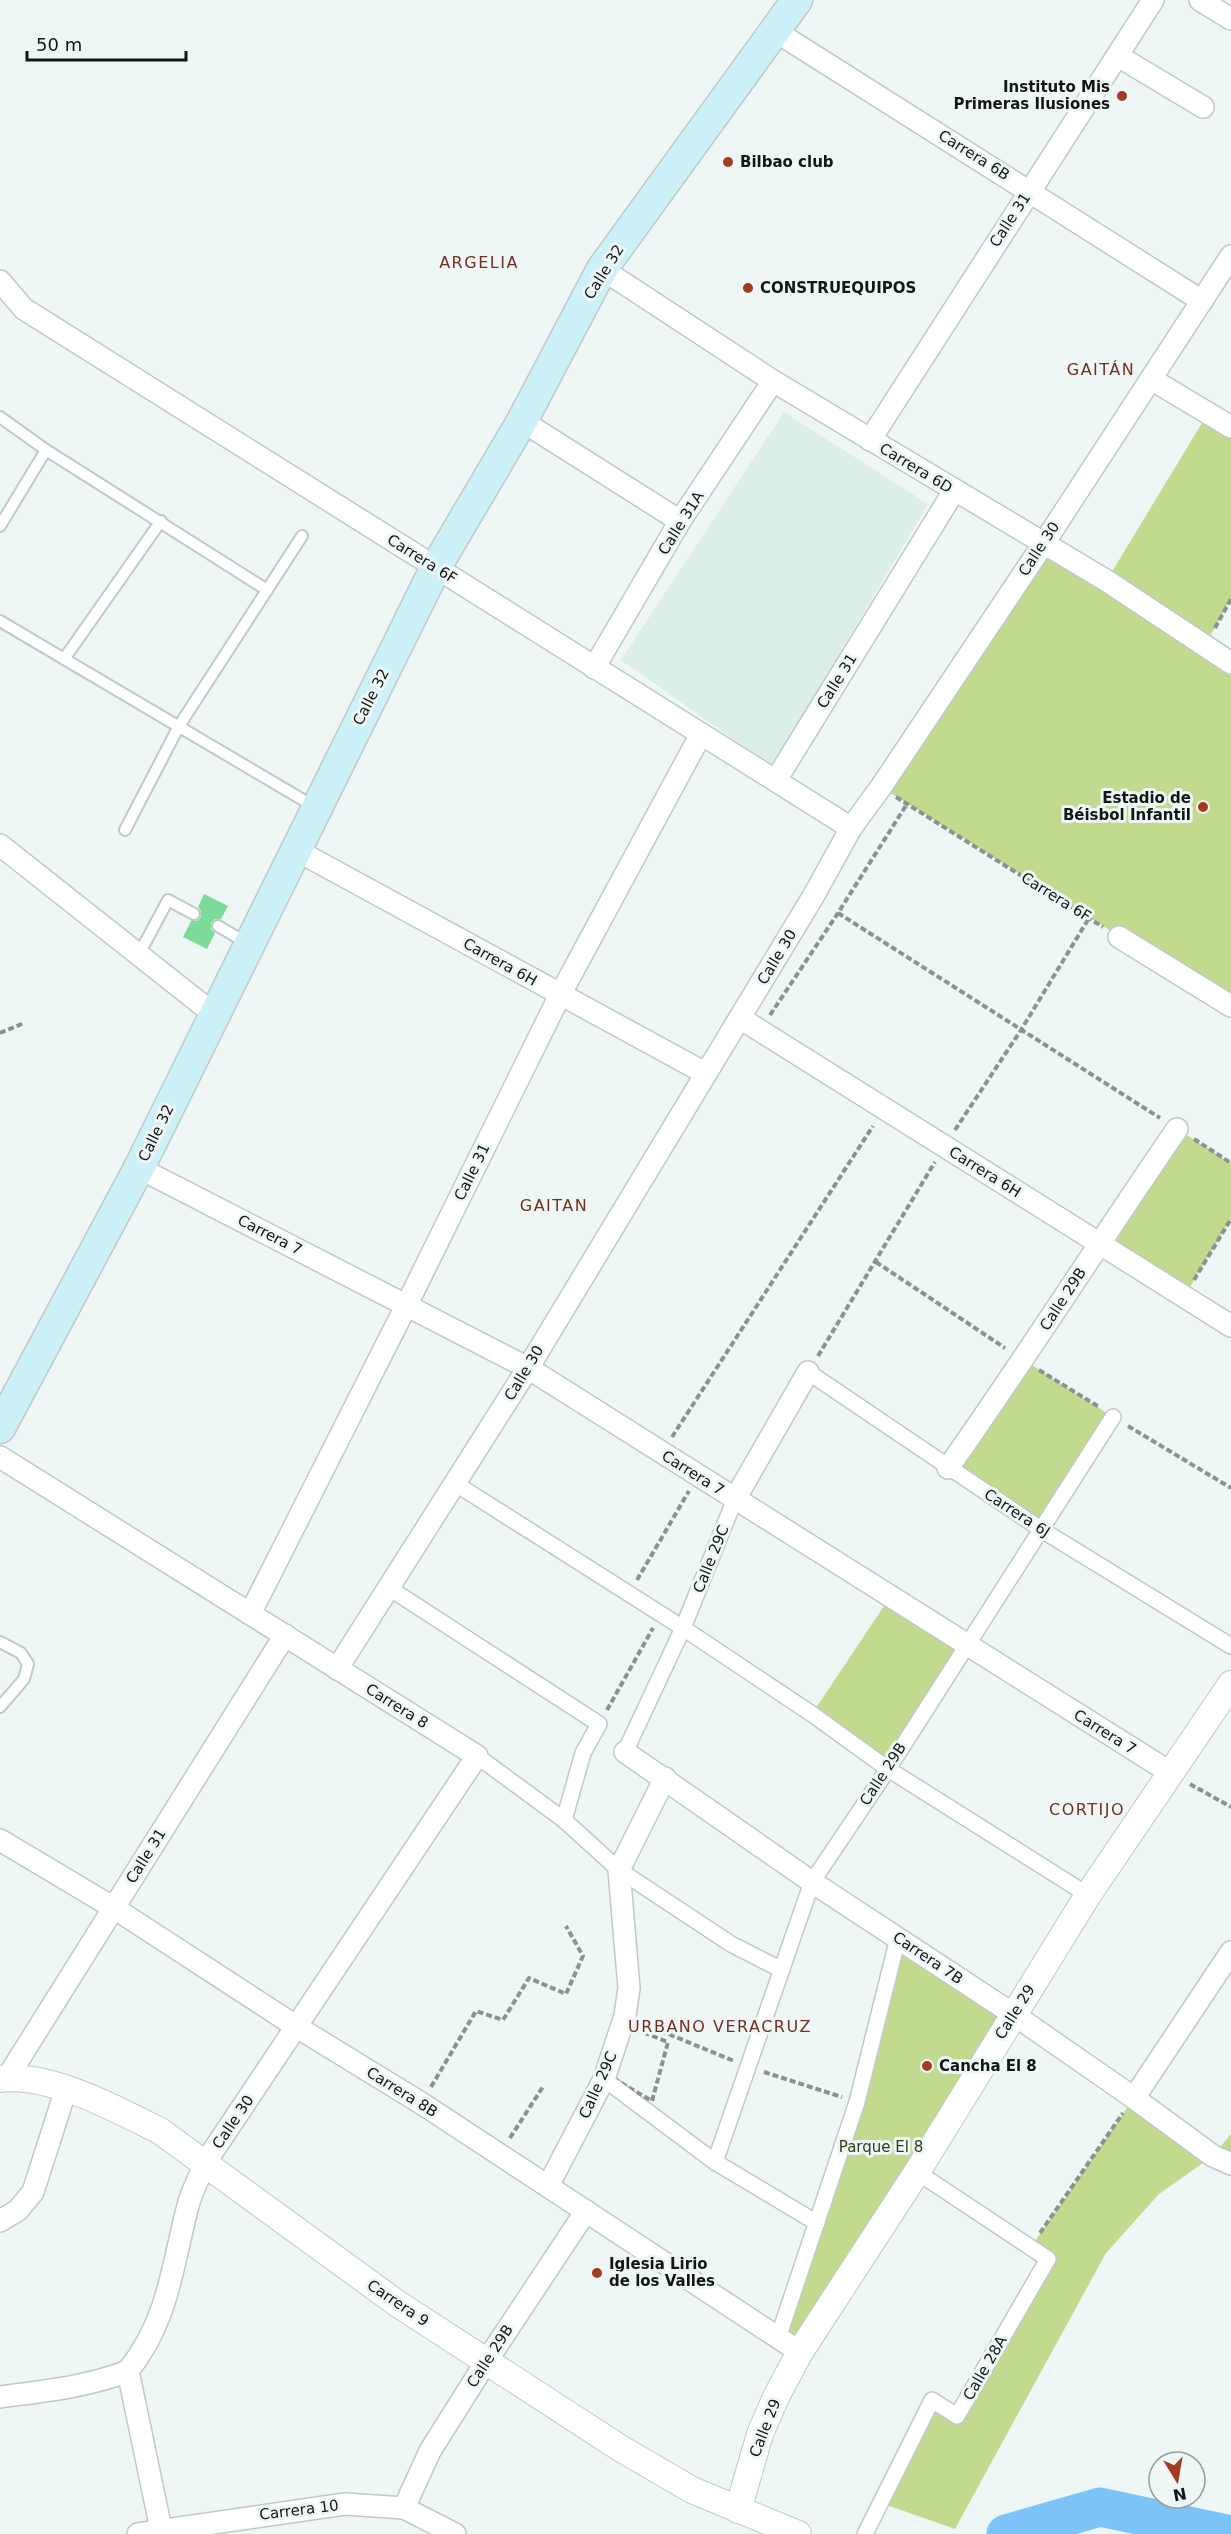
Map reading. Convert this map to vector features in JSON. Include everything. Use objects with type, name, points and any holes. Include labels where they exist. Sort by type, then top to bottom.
[{"type":"main road","name":"Calle 32","points":[[0,1428],[139,1168],[436,567],[522,421],[603,269],[797,0]]},
{"type":"street","name":"Calle 31","points":[[870,440],[1153,0]]},
{"type":"street","points":[[1200,0],[1231,20]]},
{"type":"street","name":"Carrera 6B","points":[[775,31],[1202,301]]},
{"type":"street","points":[[1118,56],[1203,107]]},
{"type":"street","name":"Calle 30","points":[[337,1669],[528,1368],[814,895],[851,828],[881,787],[1044,543],[1231,256]]},
{"type":"street","name":"Carrera 6D","points":[[603,269],[773,381],[1094,573],[1231,663]]},
{"type":"street","name":"Carrera 6F","points":[[0,281],[24,309],[851,828]]},
{"type":"street","points":[[1150,379],[1231,427]]},
{"type":"street","name":"Calle 31A","points":[[594,668],[680,521],[773,381]]},
{"type":"street","points":[[522,421],[680,521]]},
{"type":"street","name":"Calle 31","points":[[776,780],[954,490]]},
{"type":"street","name":"Calle 31","points":[[250,1614],[560,995],[701,734]]},
{"type":"street","points":[[0,845],[138,957],[215,1015]]},
{"type":"street","name":"Carrera 6H","points":[[296,850],[705,1073]]},
{"type":"street","points":[[1119,937],[1231,1006]]},
{"type":"street","name":"Carrera 6H","points":[[740,1018],[1231,1326]]},
{"type":"street","name":"Calle 29B","points":[[948,1468],[1024,1360],[1099,1243],[1177,1128]]},
{"type":"street","name":"Carrera 7","points":[[139,1168],[528,1368],[1171,1773]]},
{"type":"street","name":"Carrera 6J","points":[[808,1372],[1042,1530],[1231,1646]]},
{"type":"street","name":"Calle 29C","points":[[625,1752],[683,1628],[730,1496],[808,1372]]},
{"type":"street","name":"Calle 29B","points":[[715,2162],[812,1882],[888,1769],[1113,1417]]},
{"type":"street","name":"Carrera 8","points":[[0,1457],[477,1756],[564,1820],[619,1870],[731,1944],[782,1970]]},
{"type":"street","points":[[456,1484],[683,1628],[812,1714],[888,1769],[1088,1895]]},
{"type":"street","points":[[389,1588],[599,1724],[583,1753],[564,1820]]},
{"type":"street","name":"Calle 31","points":[[4,2079],[285,1635]]},
{"type":"street","name":"Calle 29","points":[[738,2510],[760,2434],[800,2352],[917,2172],[1088,1895],[1231,1684]]},
{"type":"street","name":"Carrera 7B","points":[[625,1752],[812,1882],[1013,2014],[1134,2097],[1213,2156],[1231,2164]]},
{"type":"street","name":"Calle 30","points":[[128,2371],[143,2351],[156,2327],[167,2295],[190,2200],[205,2163],[477,1756]]},
{"type":"street","points":[[619,1870],[665,1778]]},
{"type":"street","name":"Carrera 8B","points":[[0,1840],[114,1908],[297,2028],[421,2103],[800,2352]]},
{"type":"street","name":"Calle 29C","points":[[545,2183],[608,2078],[625,2016],[629,1988],[619,1870]]},
{"type":"street","points":[[778,2338],[857,2102],[898,1938]]},
{"type":"street","points":[[1134,2097],[1231,1952]]},
{"type":"street","points":[[608,2078],[715,2162],[817,2223]]},
{"type":"street","name":"Carrera 9","points":[[4,2079],[40,2082],[66,2089],[122,2112],[160,2131],[398,2304],[620,2448],[692,2490],[798,2534]]},
{"type":"street","points":[[0,2221],[18,2210],[33,2192],[66,2089]]},
{"type":"street","points":[[917,2172],[1030,2247]]},
{"type":"street","name":"Calle 29B","points":[[404,2508],[430,2451],[586,2211]]},
{"type":"street","name":"Calle 28A","points":[[865,2534],[932,2400],[957,2416],[1048,2259],[1030,2247]]},
{"type":"street","points":[[0,2397],[72,2387],[104,2380],[128,2371],[161,2532]]},
{"type":"street","name":"Carrera 10","points":[[138,2534],[345,2504],[404,2508],[455,2534]]},
{"type":"lane","points":[[0,417],[46,450],[267,590]]},
{"type":"lane","points":[[0,526],[46,450]]},
{"type":"lane","points":[[64,659],[161,521]]},
{"type":"lane","points":[[125,830],[179,726],[302,536]]},
{"type":"lane","points":[[0,621],[315,808]]},
{"type":"lane","points":[[138,957],[168,900],[194,914]]},
{"type":"lane","points":[[218,926],[250,944]]},
{"type":"lane","points":[[0,1642],[21,1653],[28,1664],[24,1679],[0,1707]]},
{"type":"path","points":[[1204,647],[1231,599]]},
{"type":"path","name":"Carrera 6F","points":[[881,787],[1119,937]]},
{"type":"path","points":[[838,913],[1231,1163]]},
{"type":"path","points":[[0,1033],[24,1023]]},
{"type":"path","points":[[662,1453],[885,1109]]},
{"type":"path","points":[[1184,1297],[1231,1219]]},
{"type":"path","points":[[876,1262],[1113,1417],[1231,1488]]},
{"type":"path","points":[[629,1594],[700,1478]]},
{"type":"path","points":[[599,1724],[639,1650],[662,1615]]},
{"type":"path","points":[[1171,1773],[1231,1807]]},
{"type":"path","points":[[421,2103],[476,2011],[503,2020],[529,1978],[566,1994],[583,1956],[566,1926]]},
{"type":"path","points":[[627,2026],[668,2042],[652,2101],[608,2078],[627,2026]]},
{"type":"path","points":[[504,2157],[544,2085]]},
{"type":"path","points":[[1030,2247],[1134,2097]]},
{"type":"shaded area","points":[[784,412],[928,504],[773,767],[621,660]]},
{"type":"green space","points":[[1208,413],[1231,427],[1231,599],[1204,647],[1231,663],[1231,1006],[881,787],[1044,543],[1107,580]]},
{"type":"green space","points":[[1177,1129],[1231,1163],[1231,1219],[1184,1297],[1099,1243]]},
{"type":"green space","points":[[1024,1360],[1113,1417],[1042,1530],[948,1468]]},
{"type":"green space","points":[[890,1597],[966,1645],[888,1769],[812,1714]]},
{"type":"green space","name":"Parque El 8","points":[[898,1938],[1013,2014],[800,2352],[778,2338],[823,2228]]},
{"type":"green space","points":[[1134,2098],[1213,2156],[1159,2194],[1106,2253],[955,2529],[881,2503],[932,2400],[957,2416],[1048,2260],[1031,2247]]},
{"type":"green space","points":[[1231,2134],[1231,2164],[1213,2156]]},
{"type":"building","points":[[204,894],[228,906],[221,919],[215,919],[211,923],[211,929],[215,933],[207,949],[183,937],[191,921],[197,921],[201,917],[198,907]]},
{"type":"waterway","points":[[1006,2534],[1100,2507],[1227,2534]]},
{"type":"place","name":"Instituto Mis Primeras Ilusiones","points":[[1122,96]]},
{"type":"place","name":"Bilbao club","points":[[728,162]]},
{"type":"place","name":"CONSTRUEQUIPOS","points":[[748,288]]},
{"type":"place","name":"Estadio de Béisbol Infantil","points":[[1203,807]]},
{"type":"place","name":"Cancha El 8","points":[[927,2066]]},
{"type":"place","name":"Iglesia Lirio de los Valles","points":[[597,2273]]},
{"type":"district","name":"ARGELIA","points":[[479,262]]},
{"type":"district","name":"GAITÁN","points":[[1101,369]]},
{"type":"district","name":"GAITAN","points":[[554,1205]]},
{"type":"district","name":"CORTIJO","points":[[1087,1809]]},
{"type":"district","name":"URBANO VERACRUZ","points":[[720,2026]]}]
